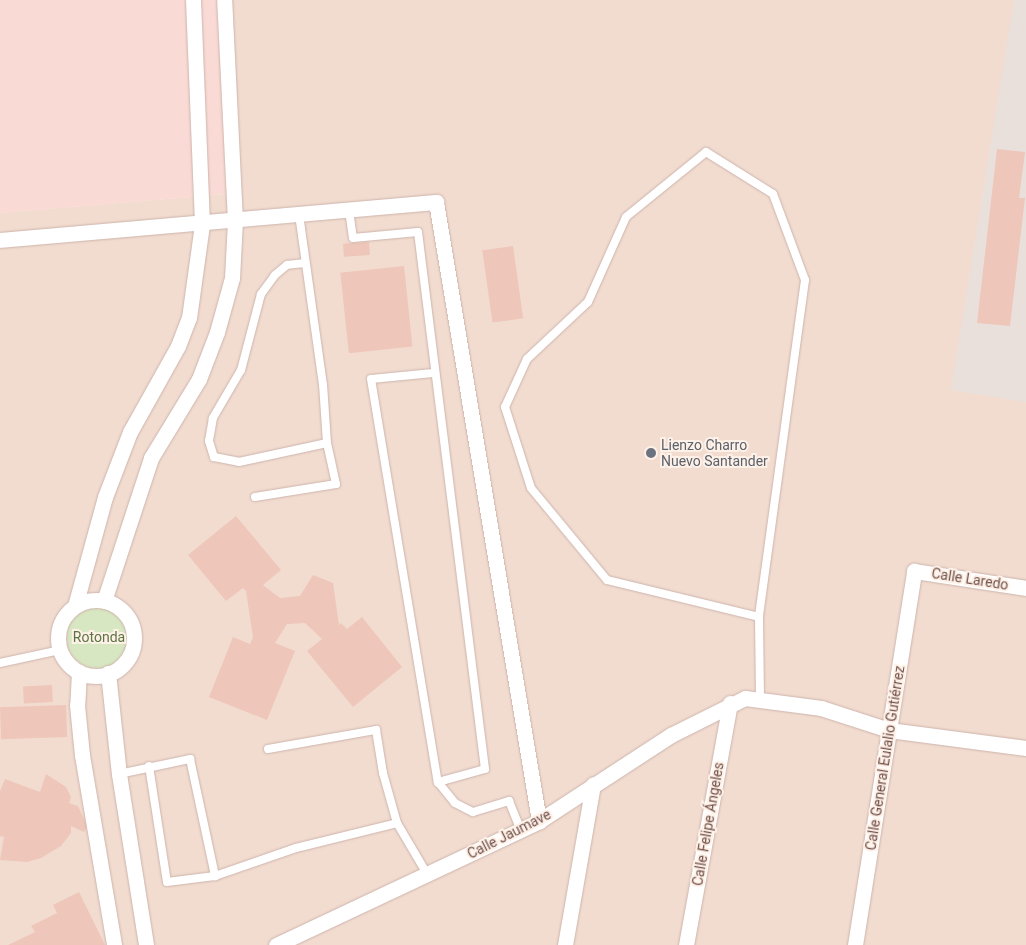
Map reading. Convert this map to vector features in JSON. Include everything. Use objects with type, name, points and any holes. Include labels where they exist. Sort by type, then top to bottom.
[{"type":"street","points":[[75,606],[104,601],[113,604],[128,617],[134,635],[130,654],[117,669],[108,674],[89,675],[79,672],[64,659],[60,650],[59,630],[62,621],[75,606],[105,497],[130,432],[178,346],[189,318],[202,224],[193,0]]},
{"type":"street","points":[[104,601],[151,458],[199,378],[217,332],[232,278],[235,221],[224,0]]},
{"type":"street","points":[[0,240],[202,224],[436,202],[539,821]]},
{"type":"street","name":"Calle Laredo","points":[[914,571],[1026,588]]},
{"type":"street","name":"Calle General Eulalio Gutiérrez","points":[[855,945],[914,571]]},
{"type":"street","points":[[79,672],[77,705],[82,755],[114,945]]},
{"type":"street","points":[[108,674],[119,774],[146,945]]},
{"type":"street","name":"Calle Jaumave","points":[[276,945],[539,821],[593,784],[671,735],[730,703],[745,698],[760,698],[821,708],[889,730],[1026,748]]},
{"type":"street","name":"Calle Felipe Ángeles","points":[[686,945],[730,703]]},
{"type":"street","points":[[565,945],[593,784]]},
{"type":"lane","points":[[759,617],[606,580],[531,488],[505,407],[527,359],[588,302],[626,217],[706,152],[772,194],[805,280],[759,617],[760,698]]},
{"type":"lane","points":[[348,210],[353,238],[418,232],[433,372],[485,769],[438,782]]},
{"type":"lane","points":[[255,498],[336,484],[327,442],[323,385],[299,215]]},
{"type":"lane","points":[[305,263],[287,265],[275,275],[261,294],[241,370],[213,418],[209,441],[214,457],[239,462],[327,442]]},
{"type":"lane","points":[[433,372],[371,380],[438,782],[456,803],[473,812],[509,801],[521,830]]},
{"type":"lane","points":[[0,663],[60,650]]},
{"type":"lane","points":[[268,748],[376,730],[383,774],[397,823],[427,874]]},
{"type":"lane","points":[[119,774],[148,766],[190,759],[216,876]]},
{"type":"lane","points":[[148,766],[167,882],[216,876],[296,848],[397,823]]},
{"type":"shaded area","points":[[0,0],[221,0],[239,193],[0,213]]},
{"type":"shaded area","points":[[221,0],[1026,0],[1026,945],[0,945],[0,213],[239,193]]},
{"type":"shaded area","points":[[1014,0],[1026,0],[1026,402],[951,390]]},
{"type":"green space","name":"Rotonda","points":[[93,605],[105,605],[122,614],[129,625],[131,637],[129,649],[122,660],[105,669],[93,669],[81,664],[72,655],[67,643],[67,631],[72,619],[81,610]]},
{"type":"building","points":[[997,149],[1025,152],[1019,198],[1025,198],[1010,326],[977,323]]},
{"type":"building","points":[[369,242],[370,255],[344,257],[343,244]]},
{"type":"building","points":[[513,246],[523,318],[492,323],[482,250]]},
{"type":"building","points":[[404,266],[412,347],[349,353],[340,273]]},
{"type":"building","points":[[236,516],[281,570],[263,585],[280,598],[300,596],[313,575],[333,583],[339,625],[341,623],[347,629],[362,617],[402,667],[353,707],[307,651],[322,639],[305,623],[287,624],[275,643],[295,651],[267,720],[209,697],[233,637],[250,644],[253,637],[246,591],[243,588],[226,601],[188,555]]},
{"type":"building","points":[[52,685],[53,702],[24,703],[23,687]]},
{"type":"building","points":[[66,705],[67,737],[1,739],[0,707]]},
{"type":"building","points":[[46,774],[66,787],[71,797],[69,803],[78,806],[87,826],[84,832],[71,826],[71,833],[61,846],[41,858],[27,862],[0,860],[4,837],[0,836],[0,791],[5,779],[40,792]]},
{"type":"building","points":[[79,892],[105,945],[8,945],[35,932],[31,926],[57,913],[53,905]]},
{"type":"place","name":"Lienzo Charro Nuevo Santander","points":[[651,453]]}]
